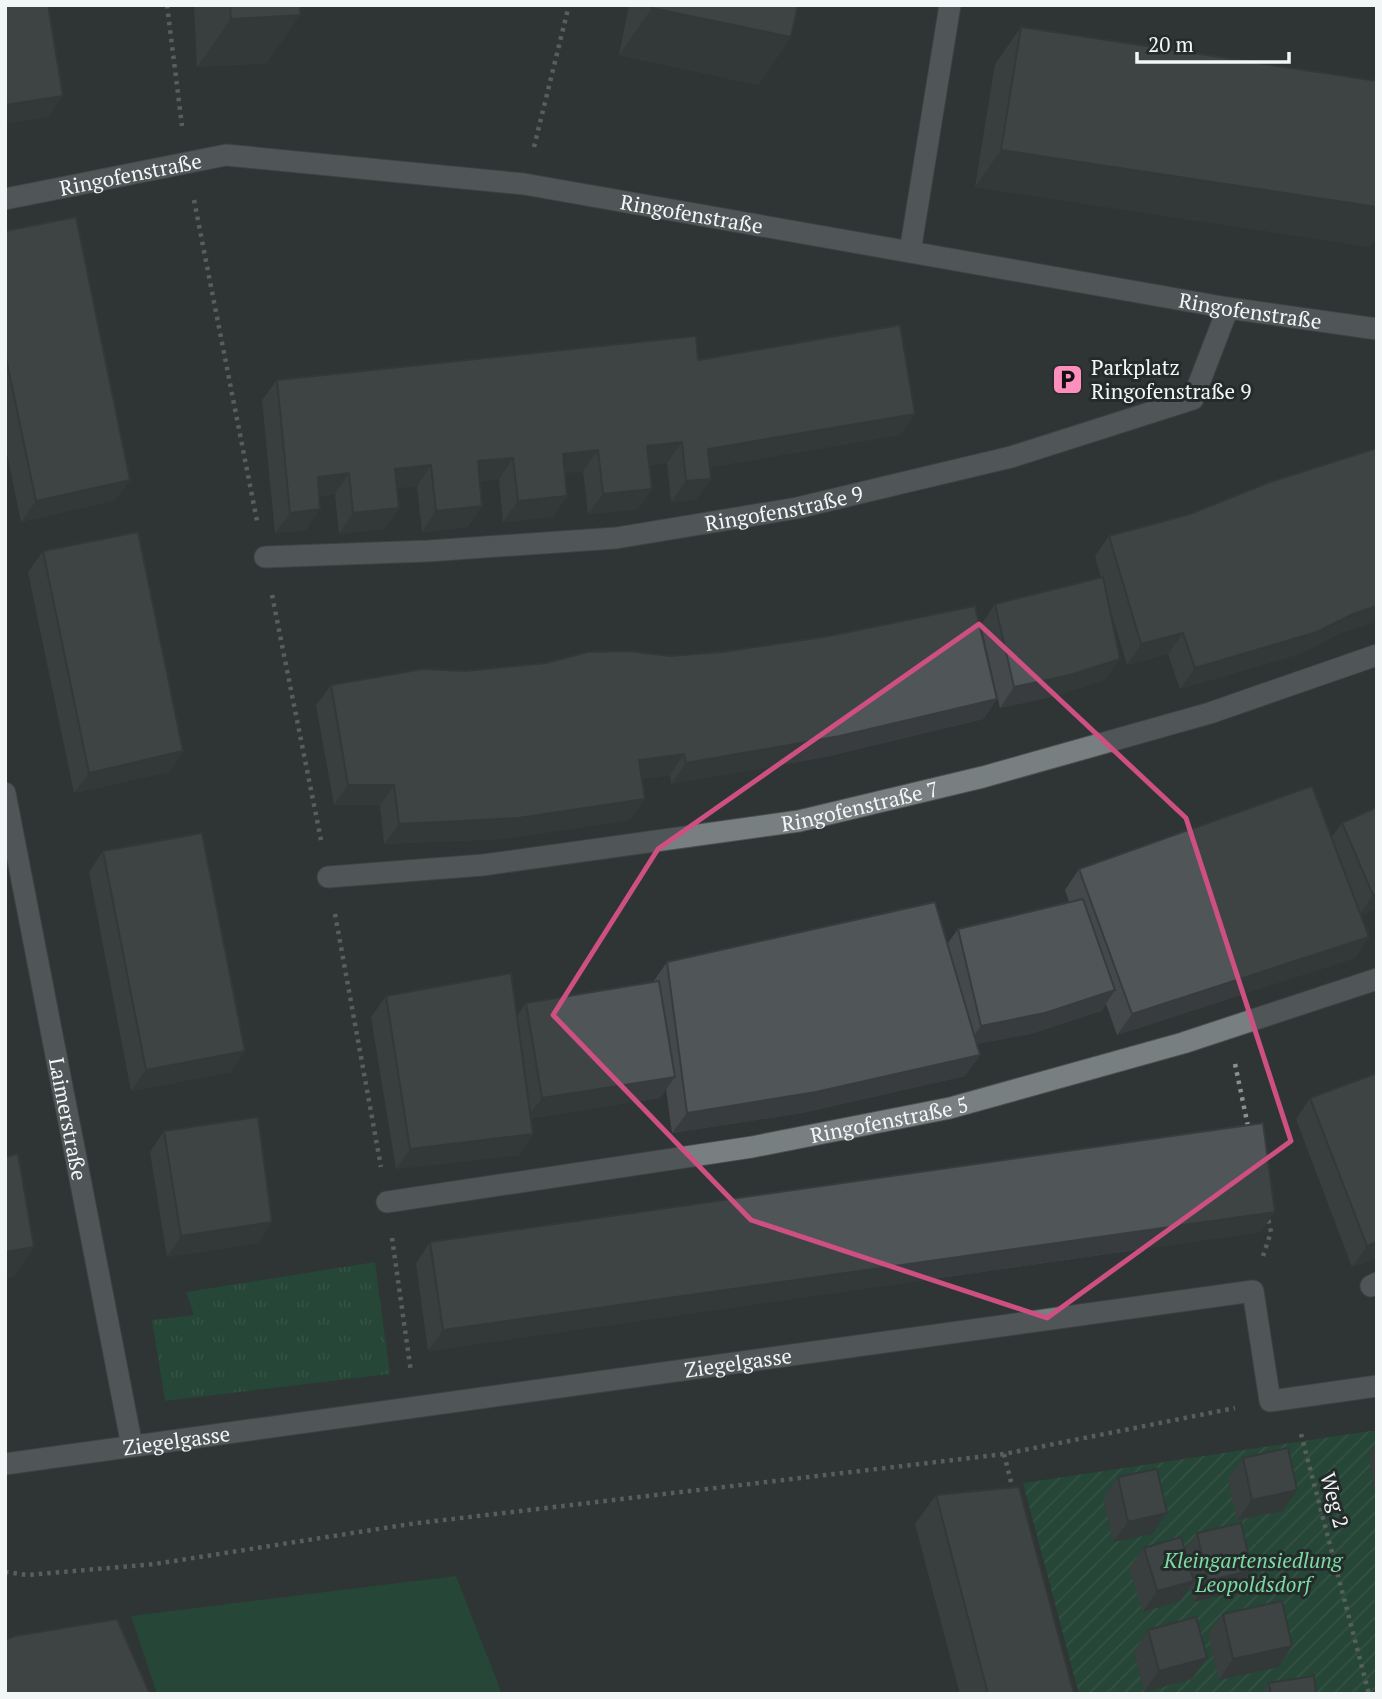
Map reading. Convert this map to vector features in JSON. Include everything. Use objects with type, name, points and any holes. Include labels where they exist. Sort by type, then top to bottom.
[{"type":"street","points":[[910,252],[950,5]]},
{"type":"street","name":"Ringofenstraße","points":[[5,199],[226,155],[524,184],[1228,308],[1377,329]]},
{"type":"street","name":"Ringofenstraße 9","points":[[265,557],[428,551],[615,538],[797,508],[1011,457],[1194,399],[1228,308]]},
{"type":"street","name":"Ringofenstraße 7","points":[[328,877],[483,865],[799,821],[983,776],[1210,713],[1377,655]]},
{"type":"street","name":"Laimerstraße","points":[[5,793],[132,1446]]},
{"type":"street","name":"Ringofenstraße 5","points":[[387,1202],[752,1147],[950,1108],[1227,1029],[1377,979]]},
{"type":"street","points":[[1253,1291],[1280,1399],[1377,1386]]},
{"type":"street","name":"Ziegelgasse","points":[[5,1464],[1253,1291]]},
{"type":"path","points":[[167,5],[186,163],[328,877],[387,1202],[415,1407]]},
{"type":"path","points":[[524,184],[569,5]]},
{"type":"path","points":[[1227,1029],[1251,1137]]},
{"type":"path","points":[[1253,1291],[1271,1232],[1265,1205]]},
{"type":"path","points":[[5,1572],[28,1574],[155,1564],[410,1524],[1004,1454],[1280,1399]]},
{"type":"path","name":"Weg 2","points":[[1280,1399],[1369,1694]]},
{"type":"path","points":[[1004,1454],[1015,1497]]},
{"type":"highlighted area","points":[[979,624],[1186,818],[1291,1141],[1047,1318],[751,1220],[553,1015],[658,849]]},
{"type":"green space","points":[[375,1262],[390,1374],[165,1401],[152,1320],[194,1315],[186,1292]]},
{"type":"green space","name":"Kleingartensiedlung Leopoldsdorf","points":[[1377,1430],[1377,1694],[1079,1694],[1023,1483]]},
{"type":"green space","points":[[456,1576],[502,1694],[157,1694],[131,1616]]},
{"type":"building","points":[[5,5],[48,5],[63,96],[5,105]]},
{"type":"building","points":[[230,5],[300,5],[300,15],[231,19]]},
{"type":"building","points":[[653,5],[798,5],[791,37],[652,8]]},
{"type":"building","points":[[1021,27],[1377,81],[1377,207],[1001,150]]},
{"type":"building","points":[[76,217],[130,480],[36,501],[5,353],[5,231]]},
{"type":"building","points":[[900,325],[915,414],[708,449],[711,479],[686,481],[682,442],[647,446],[652,489],[603,494],[598,450],[563,454],[567,496],[518,501],[513,458],[478,461],[482,506],[436,511],[431,465],[395,469],[399,508],[353,513],[349,473],[318,477],[320,509],[290,513],[277,380],[696,336],[698,360]]},
{"type":"building","points":[[1377,448],[1377,606],[1353,614],[1317,632],[1195,668],[1183,633],[1141,644],[1109,536],[1190,514],[1270,482]]},
{"type":"building","points":[[138,532],[183,751],[89,773],[43,551]]},
{"type":"building","points":[[1103,577],[1120,659],[1070,675],[1014,687],[995,604]]},
{"type":"building","points":[[975,606],[997,699],[840,736],[686,763],[684,754],[639,760],[645,799],[518,818],[399,824],[394,785],[348,785],[331,685],[423,669],[466,671],[546,663],[588,652],[628,651],[670,656],[721,652],[824,637]]},
{"type":"building","points":[[1312,786],[1369,937],[1132,1014],[1079,869]]},
{"type":"building","points":[[1377,807],[1377,894],[1373,895],[1342,823]]},
{"type":"building","points":[[202,833],[245,1051],[146,1070],[103,851]]},
{"type":"building","points":[[1083,899],[1115,990],[1045,1013],[981,1026],[958,929]]},
{"type":"building","points":[[935,902],[980,1055],[816,1092],[687,1113],[667,962]]},
{"type":"building","points":[[511,973],[533,1134],[410,1149],[386,996]]},
{"type":"building","points":[[659,981],[675,1077],[542,1098],[526,1003]]},
{"type":"building","points":[[1377,1073],[1377,1242],[1367,1246],[1310,1098]]},
{"type":"building","points":[[258,1117],[272,1222],[181,1236],[164,1131]]},
{"type":"building","points":[[1263,1123],[1275,1212],[443,1330],[430,1242]]},
{"type":"building","points":[[18,1154],[34,1247],[5,1252],[5,1157]]},
{"type":"building","points":[[1288,1448],[1297,1490],[1252,1500],[1243,1458]]},
{"type":"building","points":[[1157,1469],[1167,1513],[1128,1522],[1118,1477]]},
{"type":"building","points":[[1019,1487],[1074,1694],[988,1694],[936,1495]]},
{"type":"building","points":[[1241,1523],[1252,1570],[1208,1581],[1197,1533]]},
{"type":"building","points":[[1181,1537],[1194,1581],[1157,1591],[1144,1548]]},
{"type":"building","points":[[1282,1601],[1292,1646],[1233,1659],[1223,1614]]},
{"type":"building","points":[[1196,1617],[1207,1658],[1159,1671],[1148,1630]]},
{"type":"building","points":[[117,1619],[150,1694],[5,1694],[5,1640]]},
{"type":"building","points":[[1314,1676],[1316,1694],[1271,1694],[1269,1683]]},
{"type":"place","name":"Parkplatz Ringofenstraße 9","points":[[1068,379]]}]
